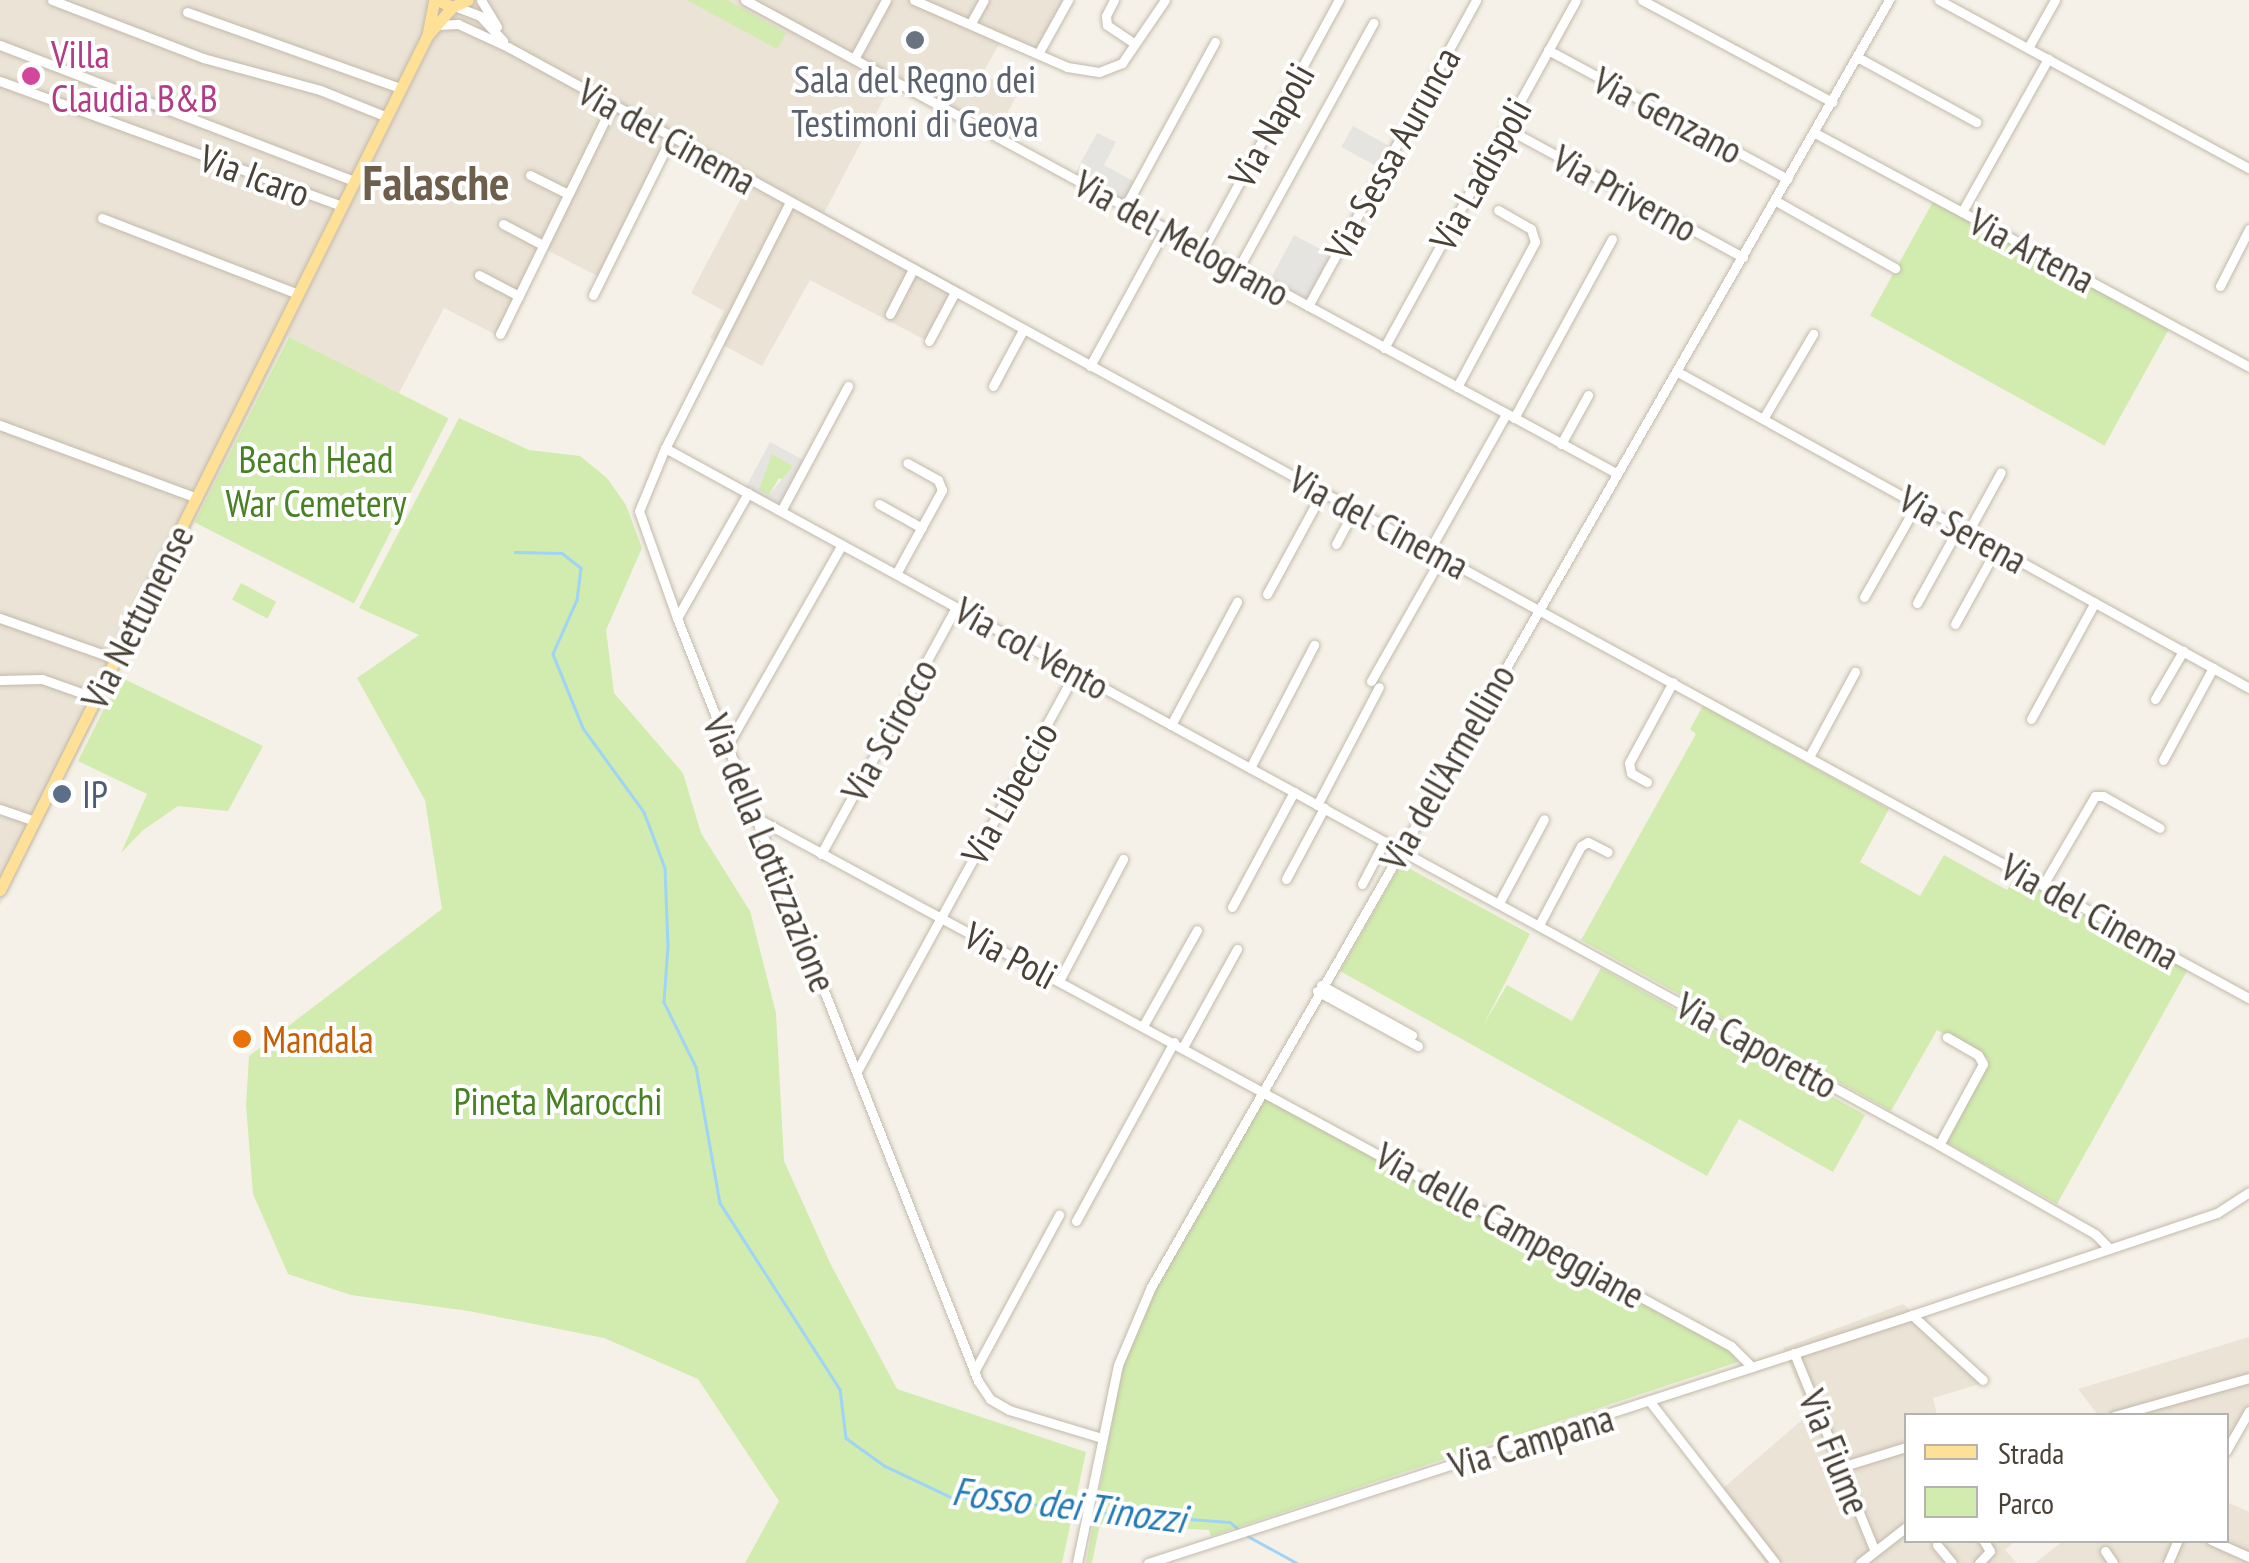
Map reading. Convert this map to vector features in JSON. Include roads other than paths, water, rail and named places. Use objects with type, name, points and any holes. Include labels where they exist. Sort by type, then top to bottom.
[{"type":"main road","points":[[427,36],[436,0],[459,5]]},
{"type":"main road","name":"Via Nettunense","points":[[0,890],[5,868],[34,821],[427,36],[459,5]]},
{"type":"street","points":[[52,0],[203,58],[320,90],[386,117]]},
{"type":"street","points":[[481,0],[508,47]]},
{"type":"street","name":"Via del Melograno","points":[[745,0],[1616,474]]},
{"type":"street","points":[[854,59],[886,0]]},
{"type":"street","points":[[914,0],[1076,70],[1104,72],[1120,66],[1165,0]]},
{"type":"street","points":[[971,24],[984,0]]},
{"type":"street","points":[[1038,54],[1068,0]]},
{"type":"street","points":[[1114,0],[1106,16],[1107,26],[1134,43]]},
{"type":"street","name":"Via Napoli","points":[[1203,249],[1339,0]]},
{"type":"street","name":"Via Sessa Aurunca","points":[[1308,306],[1476,0]]},
{"type":"street","name":"Via Ladispoli","points":[[1384,348],[1576,0]]},
{"type":"street","points":[[1642,0],[1832,102]]},
{"type":"street","name":"Via dell'Armellino","points":[[1077,1563],[1102,1438],[1132,1325],[1398,849],[1744,257],[1888,0]]},
{"type":"street","points":[[1938,0],[2249,168]]},
{"type":"street","points":[[2028,48],[2055,0]]},
{"type":"street","points":[[459,5],[480,16],[508,47]]},
{"type":"street","points":[[187,12],[401,88]]},
{"type":"street","points":[[1238,268],[1373,22]]},
{"type":"street","points":[[437,25],[458,24],[508,47]]},
{"type":"street","points":[[1125,207],[1216,42]]},
{"type":"street","points":[[0,45],[354,181]]},
{"type":"street","name":"Via del Cinema","points":[[508,47],[2249,998]]},
{"type":"street","name":"Via Genzano","points":[[1548,50],[1788,180]]},
{"type":"street","points":[[1857,57],[1976,122]]},
{"type":"street","points":[[1962,212],[2048,59]]},
{"type":"street","name":"Via Icaro","points":[[0,80],[342,206]]},
{"type":"street","points":[[500,334],[612,105]]},
{"type":"street","name":"Via Priverno","points":[[1506,128],[1744,257]]},
{"type":"street","name":"Via Artena","points":[[1815,133],[2249,366]]},
{"type":"street","points":[[592,295],[671,138]]},
{"type":"street","points":[[530,176],[568,194]]},
{"type":"street","points":[[1776,201],[1895,268]]},
{"type":"street","name":"Via della Lottizzazione","points":[[790,204],[665,448],[639,508],[677,618],[760,820],[974,1372],[984,1391],[1004,1408],[1102,1438]]},
{"type":"street","points":[[1457,387],[1535,242],[1529,228],[1498,210]]},
{"type":"street","points":[[102,218],[298,294]]},
{"type":"street","points":[[503,224],[543,246]]},
{"type":"street","points":[[1090,366],[1166,229]]},
{"type":"street","points":[[2220,286],[2247,244],[2249,229]]},
{"type":"street","points":[[1430,549],[1612,239]]},
{"type":"street","points":[[890,314],[913,270]]},
{"type":"street","points":[[479,275],[519,296]]},
{"type":"street","points":[[929,341],[954,292]]},
{"type":"street","points":[[993,386],[1023,330]]},
{"type":"street","points":[[1763,419],[1813,334]]},
{"type":"street","name":"Via Serena","points":[[1676,371],[2249,688]]},
{"type":"street","points":[[781,511],[848,386]]},
{"type":"street","points":[[1561,444],[1588,394]]},
{"type":"street","points":[[0,425],[197,498]]},
{"type":"street","name":"Via col Vento","points":[[665,448],[1398,849]]},
{"type":"street","points":[[896,574],[942,488],[938,480],[907,463]]},
{"type":"street","points":[[1916,603],[2001,472]]},
{"type":"street","points":[[1267,594],[1323,491]]},
{"type":"street","points":[[677,618],[748,493]]},
{"type":"street","points":[[878,504],[922,528]]},
{"type":"street","points":[[1864,597],[1917,504]]},
{"type":"street","points":[[1336,544],[1355,509]]},
{"type":"street","points":[[727,746],[842,544]]},
{"type":"street","points":[[1955,624],[1997,548]]},
{"type":"street","points":[[1286,878],[1375,684],[1442,556]]},
{"type":"street","points":[[1171,725],[1237,602]]},
{"type":"street","points":[[2031,719],[2095,602]]},
{"type":"street","name":"Via Scirocco","points":[[822,854],[956,607]]},
{"type":"street","points":[[0,618],[116,658]]},
{"type":"street","points":[[1250,768],[1314,646]]},
{"type":"street","points":[[2155,699],[2183,651]]},
{"type":"street","points":[[2163,760],[2214,668]]},
{"type":"street","name":"Via Libeccio","points":[[857,1071],[1075,672]]},
{"type":"street","points":[[1808,757],[1855,672]]},
{"type":"street","points":[[0,680],[42,680],[96,698]]},
{"type":"street","points":[[1647,782],[1628,766],[1673,682]]},
{"type":"street","points":[[1232,907],[1294,792]]},
{"type":"street","points":[[2043,885],[2095,796],[2103,796],[2160,828]]},
{"type":"street","points":[[0,809],[34,821]]},
{"type":"street","points":[[1498,904],[1544,819]]},
{"type":"street","name":"Via Poli","points":[[760,820],[1262,1089]]},
{"type":"street","points":[[1362,884],[1384,842]]},
{"type":"street","points":[[1539,925],[1581,846],[1588,842],[1608,852]]},
{"type":"street","name":"Via Caporetto","points":[[1398,849],[1938,1146],[2095,1234],[2110,1248]]},
{"type":"street","points":[[1059,981],[1123,859]]},
{"type":"street","points":[[1143,1026],[1197,930]]},
{"type":"street","points":[[1076,1222],[1237,949]]},
{"type":"street","points":[[1319,988],[1412,1035]]},
{"type":"street","points":[[1319,988],[1418,1046]]},
{"type":"street","points":[[1938,1146],[1983,1064],[1978,1055],[1947,1037]]},
{"type":"street","name":"Via delle Campeggiane","points":[[1262,1089],[1733,1348],[1752,1367]]},
{"type":"street","name":"Via Campana","points":[[1148,1563],[1912,1316],[2216,1213],[2249,1192]]},
{"type":"street","points":[[974,1372],[1059,1215]]},
{"type":"street","points":[[1912,1316],[1983,1380]]},
{"type":"street","name":"Via Fiume","points":[[1794,1353],[1875,1551]]},
{"type":"street","points":[[2125,1413],[2249,1378]]},
{"type":"street","points":[[1652,1403],[1775,1563]]},
{"type":"street","points":[[2229,1446],[2249,1411]]},
{"type":"street","points":[[2229,1425],[2240,1429]]},
{"type":"street","points":[[1840,1467],[1904,1448]]},
{"type":"street","points":[[1860,1563],[1904,1528]]},
{"type":"street","points":[[2218,1543],[2249,1557]]},
{"type":"street","points":[[2105,1552],[2113,1563]]},
{"type":"waterway","name":"Fosso dei Tinozzi","points":[[515,552],[562,553],[581,568],[577,600],[553,654],[583,728],[644,812],[665,868],[668,946],[664,1002],[696,1067],[720,1203],[840,1389],[846,1438],[885,1466],[951,1497],[1002,1499],[1085,1512]]},
{"type":"waterway","name":"Fosso dei Tinozzi","points":[[1093,1512],[1230,1522],[1238,1529]]},
{"type":"waterway","name":"Fosso dei Tinozzi","points":[[1244,1534],[1297,1563]]},
{"type":"place","name":"Sala del Regno dei Testimoni di Geova","points":[[915,40]]},
{"type":"place","name":"Villa Claudia B&B","points":[[31,76]]},
{"type":"place","name":"IP","points":[[62,794]]},
{"type":"place","name":"Mandala","points":[[242,1039]]},
{"type":"district","name":"Falasche","points":[[436,183]]},
{"type":"park label","name":"Beach Head War Cemetery","points":[[316,481]]},
{"type":"park label","name":"Pineta Marocchi","points":[[558,1101]]}]
